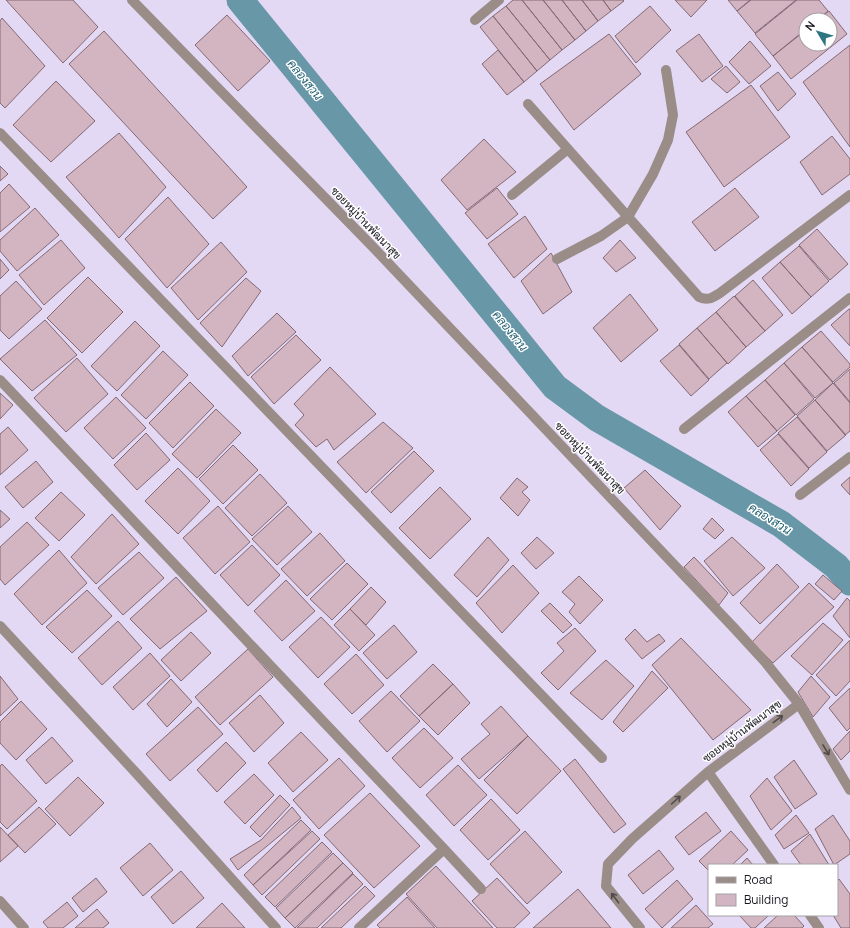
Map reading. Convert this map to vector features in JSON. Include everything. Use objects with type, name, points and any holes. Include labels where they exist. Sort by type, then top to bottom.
[{"type":"street","name":"ซอยหมู่บ้านพัฒนาสุข","points":[[132,0],[372,246],[735,629],[766,663],[798,704],[708,772],[632,838],[608,864],[606,886],[640,928]]},
{"type":"street","points":[[475,20],[499,0]]},
{"type":"street","points":[[557,258],[601,236],[628,217],[653,174],[668,140],[673,115],[666,70]]},
{"type":"street","points":[[528,104],[699,297],[704,300],[710,300],[850,195]]},
{"type":"street","points":[[0,133],[602,758]]},
{"type":"street","points":[[512,195],[568,149]]},
{"type":"street","points":[[684,430],[850,298]]},
{"type":"street","points":[[0,380],[481,889]]},
{"type":"street","points":[[800,496],[850,457]]},
{"type":"street","points":[[0,626],[132,768],[276,928]]},
{"type":"street","points":[[798,704],[850,790]]},
{"type":"street","points":[[708,772],[773,864]]},
{"type":"street","points":[[359,928],[444,849]]},
{"type":"street","points":[[0,901],[24,928]]},
{"type":"street","points":[[811,916],[819,928]]},
{"type":"building","points":[[6,0],[73,0],[98,27],[63,63]]},
{"type":"building","points":[[513,0],[522,0],[562,50],[550,60],[506,6]]},
{"type":"building","points":[[522,0],[543,0],[575,40],[562,50]]},
{"type":"building","points":[[543,0],[562,0],[586,31],[575,40]]},
{"type":"building","points":[[562,0],[582,0],[598,21],[586,31]]},
{"type":"building","points":[[582,0],[603,0],[611,11],[598,21]]},
{"type":"building","points":[[603,0],[623,0],[624,1],[611,11]]},
{"type":"building","points":[[675,0],[707,0],[691,17]]},
{"type":"building","points":[[728,0],[750,0],[737,11]]},
{"type":"building","points":[[751,0],[796,0],[755,33],[737,11]]},
{"type":"building","points":[[797,0],[819,0],[828,11],[798,12],[798,36],[773,56],[755,34]]},
{"type":"building","points":[[506,6],[550,60],[537,71],[493,16]]},
{"type":"building","points":[[650,6],[671,30],[636,63],[615,36]]},
{"type":"building","points":[[227,15],[270,61],[238,91],[195,45]]},
{"type":"building","points":[[493,16],[537,71],[524,82],[480,27]]},
{"type":"building","points":[[2,18],[45,66],[5,108],[0,103],[0,21]]},
{"type":"building","points":[[838,22],[847,34],[838,41]]},
{"type":"building","points":[[104,31],[247,187],[213,219],[69,64]]},
{"type":"building","points":[[609,34],[641,74],[574,130],[540,84]]},
{"type":"building","points":[[699,34],[723,66],[702,82],[676,51]]},
{"type":"building","points":[[798,36],[798,52],[825,52],[791,79],[773,56]]},
{"type":"building","points":[[750,41],[771,66],[749,84],[729,62]]},
{"type":"building","points":[[850,45],[850,147],[803,82]]},
{"type":"building","points":[[498,50],[524,82],[507,95],[482,64]]},
{"type":"building","points":[[726,66],[740,82],[727,93],[711,79]]},
{"type":"building","points":[[778,72],[796,94],[778,111],[760,86]]},
{"type":"building","points":[[56,81],[95,121],[51,162],[13,125]]},
{"type":"building","points":[[751,85],[790,137],[724,187],[686,132]]},
{"type":"building","points":[[119,133],[166,187],[119,238],[66,177]]},
{"type":"building","points":[[832,136],[850,159],[850,174],[822,195],[800,162]]},
{"type":"building","points":[[484,139],[516,172],[467,210],[441,180]]},
{"type":"building","points":[[0,166],[8,174],[0,181]]},
{"type":"building","points":[[9,184],[30,207],[0,232],[0,193]]},
{"type":"building","points":[[497,188],[518,214],[487,239],[465,213]]},
{"type":"building","points":[[735,188],[759,217],[715,251],[692,222]]},
{"type":"building","points":[[168,197],[209,244],[167,288],[125,239]]},
{"type":"building","points":[[35,208],[59,235],[17,271],[0,251],[0,240]]},
{"type":"building","points":[[525,216],[547,249],[514,278],[488,244]]},
{"type":"building","points":[[817,229],[848,264],[830,280],[799,245]]},
{"type":"building","points":[[61,240],[85,268],[44,305],[19,275]]},
{"type":"building","points":[[620,240],[636,258],[616,272],[603,258]]},
{"type":"building","points":[[221,242],[247,272],[198,320],[171,288]]},
{"type":"building","points":[[799,246],[829,281],[811,297],[780,262]]},
{"type":"building","points":[[551,253],[572,292],[543,314],[521,281]]},
{"type":"building","points":[[0,259],[9,270],[0,279]]},
{"type":"building","points":[[780,262],[811,297],[792,314],[762,278]]},
{"type":"building","points":[[88,277],[123,312],[82,353],[47,318]]},
{"type":"building","points":[[246,278],[261,291],[222,347],[200,323]]},
{"type":"building","points":[[753,280],[783,315],[765,331],[735,296]]},
{"type":"building","points":[[16,281],[42,309],[9,339],[0,330],[0,296]]},
{"type":"building","points":[[630,294],[658,330],[621,362],[593,328]]},
{"type":"building","points":[[734,296],[765,331],[746,347],[716,312]]},
{"type":"building","points":[[850,309],[850,346],[831,325]]},
{"type":"building","points":[[716,312],[746,347],[728,364],[697,328]]},
{"type":"building","points":[[277,313],[296,332],[248,376],[232,356]]},
{"type":"building","points":[[45,320],[77,355],[32,391],[0,359]]},
{"type":"building","points":[[135,321],[160,346],[117,391],[91,366]]},
{"type":"building","points":[[697,328],[727,363],[709,379],[679,344]]},
{"type":"building","points":[[821,331],[850,364],[850,367],[833,382],[802,347]]},
{"type":"building","points":[[296,335],[321,360],[274,404],[251,377]]},
{"type":"building","points":[[679,345],[709,380],[691,396],[660,361]]},
{"type":"building","points":[[802,347],[833,383],[815,398],[784,363]]},
{"type":"building","points":[[163,351],[188,375],[146,419],[121,395]]},
{"type":"building","points":[[77,358],[108,394],[66,432],[34,398]]},
{"type":"building","points":[[784,363],[814,399],[796,415],[765,380]]},
{"type":"building","points":[[330,367],[376,414],[334,450],[327,439],[316,447],[295,425],[304,415],[294,404]]},
{"type":"building","points":[[850,369],[850,402],[834,383]]},
{"type":"building","points":[[765,380],[795,415],[777,431],[746,396]]},
{"type":"building","points":[[190,382],[214,406],[173,448],[149,423]]},
{"type":"building","points":[[833,383],[850,403],[850,431],[845,435],[815,400]]},
{"type":"building","points":[[0,393],[13,405],[0,419]]},
{"type":"building","points":[[746,396],[777,431],[758,447],[728,412]]},
{"type":"building","points":[[116,397],[146,428],[113,459],[84,428]]},
{"type":"building","points":[[815,400],[846,435],[827,451],[797,416]]},
{"type":"building","points":[[216,409],[241,433],[197,478],[172,454]]},
{"type":"building","points":[[797,417],[827,452],[809,468],[778,433]]},
{"type":"building","points":[[383,422],[413,448],[366,493],[337,462]]},
{"type":"building","points":[[8,427],[28,450],[0,475],[0,434]]},
{"type":"building","points":[[146,433],[170,460],[137,490],[114,465]]},
{"type":"building","points":[[778,434],[809,469],[791,486],[760,450]]},
{"type":"building","points":[[233,445],[258,470],[223,504],[199,479]]},
{"type":"building","points":[[414,451],[434,471],[391,513],[371,492]]},
{"type":"building","points":[[36,461],[53,482],[23,508],[5,487]]},
{"type":"building","points":[[178,468],[210,501],[178,534],[145,501]]},
{"type":"building","points":[[645,470],[681,506],[660,530],[624,488]]},
{"type":"building","points":[[260,474],[287,503],[252,536],[225,508]]},
{"type":"building","points":[[850,477],[850,495],[841,485]]},
{"type":"building","points":[[517,478],[528,487],[522,492],[530,500],[518,516],[500,498]]},
{"type":"building","points":[[440,487],[471,519],[430,559],[399,528]]},
{"type":"building","points":[[61,492],[85,515],[59,541],[35,518]]},
{"type":"building","points":[[218,506],[250,542],[215,574],[183,538]]},
{"type":"building","points":[[288,506],[312,532],[277,565],[252,539]]},
{"type":"building","points":[[0,510],[10,519],[0,528]]},
{"type":"building","points":[[112,514],[139,544],[96,584],[71,557]]},
{"type":"building","points":[[712,518],[724,530],[715,539],[703,529]]},
{"type":"building","points":[[27,522],[49,545],[5,585],[0,579],[0,547]]},
{"type":"building","points":[[320,533],[345,561],[307,596],[281,569]]},
{"type":"building","points":[[488,537],[509,560],[477,597],[454,575]]},
{"type":"building","points":[[537,537],[554,553],[536,569],[521,553]]},
{"type":"building","points":[[732,537],[765,568],[733,596],[704,561]]},
{"type":"building","points":[[252,545],[280,575],[248,606],[220,575]]},
{"type":"building","points":[[59,550],[87,583],[42,625],[14,594]]},
{"type":"building","points":[[139,552],[164,578],[123,615],[98,588]]},
{"type":"building","points":[[694,557],[728,593],[719,605],[684,567]]},
{"type":"building","points":[[347,563],[368,584],[332,620],[310,599]]},
{"type":"building","points":[[777,564],[799,587],[760,624],[740,603]]},
{"type":"building","points":[[513,565],[539,593],[502,633],[476,603]]},
{"type":"building","points":[[823,575],[842,591],[834,600],[815,584]]},
{"type":"building","points":[[579,576],[603,600],[580,624],[569,612],[575,604],[562,592]]},
{"type":"building","points":[[176,577],[207,611],[160,649],[130,619]]},
{"type":"building","points":[[286,580],[315,611],[282,641],[254,611]]},
{"type":"building","points":[[809,583],[834,607],[773,663],[752,642]]},
{"type":"building","points":[[371,587],[386,602],[366,625],[350,609]]},
{"type":"building","points":[[87,590],[112,616],[72,653],[46,627]]},
{"type":"building","points":[[847,598],[850,601],[850,638],[833,616]]},
{"type":"building","points":[[550,603],[572,625],[563,633],[541,611]]},
{"type":"building","points":[[350,609],[375,635],[359,651],[334,625]]},
{"type":"building","points":[[321,617],[350,647],[318,678],[289,647]]},
{"type":"building","points":[[118,621],[142,648],[102,685],[78,658]]},
{"type":"building","points":[[823,623],[843,640],[812,675],[791,656]]},
{"type":"building","points":[[394,625],[417,652],[387,679],[363,653]]},
{"type":"building","points":[[575,628],[596,651],[558,690],[541,673],[564,651],[557,643]]},
{"type":"building","points":[[635,629],[647,642],[659,634],[665,641],[642,659],[625,639]]},
{"type":"building","points":[[191,632],[211,653],[181,681],[161,660]]},
{"type":"building","points":[[681,638],[751,710],[713,740],[652,665]]},
{"type":"building","points":[[850,640],[850,681],[836,696],[816,675]]},
{"type":"building","points":[[248,649],[273,677],[220,725],[195,697]]},
{"type":"building","points":[[150,653],[170,676],[133,710],[113,687]]},
{"type":"building","points":[[356,654],[384,685],[352,714],[324,684]]},
{"type":"building","points":[[606,660],[634,686],[602,720],[570,693]]},
{"type":"building","points":[[433,664],[453,684],[419,716],[400,696]]},
{"type":"building","points":[[652,671],[668,688],[623,732],[613,722]]},
{"type":"building","points":[[0,676],[18,699],[0,716]]},
{"type":"building","points":[[811,676],[830,697],[813,717],[798,692]]},
{"type":"building","points":[[171,679],[192,702],[167,727],[147,704]]},
{"type":"building","points":[[453,684],[470,703],[438,735],[419,716]]},
{"type":"building","points":[[850,688],[850,728],[847,731],[829,708]]},
{"type":"building","points":[[391,691],[420,721],[387,752],[359,721]]},
{"type":"building","points":[[260,695],[284,723],[254,752],[229,723]]},
{"type":"building","points":[[21,701],[47,729],[16,760],[0,743],[0,722]]},
{"type":"building","points":[[501,706],[528,736],[479,779],[461,759],[490,734],[481,724]]},
{"type":"building","points":[[198,707],[223,734],[170,781],[146,754]]},
{"type":"building","points":[[424,728],[453,758],[420,788],[392,758]]},
{"type":"building","points":[[850,731],[850,751],[841,760],[833,749]]},
{"type":"building","points":[[301,732],[328,760],[293,792],[268,763]]},
{"type":"building","points":[[528,736],[561,771],[517,814],[484,780]]},
{"type":"building","points":[[52,737],[73,761],[46,784],[26,760]]},
{"type":"building","points":[[226,742],[246,763],[217,792],[197,770]]},
{"type":"building","points":[[339,758],[365,786],[319,829],[293,800]]},
{"type":"building","points":[[575,759],[626,824],[614,833],[563,769]]},
{"type":"building","points":[[794,760],[817,794],[795,809],[774,777]]},
{"type":"building","points":[[2,764],[37,801],[7,829],[0,822],[0,766]]},
{"type":"building","points":[[458,765],[487,795],[454,826],[426,795]]},
{"type":"building","points":[[254,774],[274,795],[245,824],[224,802]]},
{"type":"building","points":[[78,777],[104,803],[70,836],[45,809]]},
{"type":"building","points":[[767,778],[792,811],[771,830],[750,796]]},
{"type":"building","points":[[370,793],[420,846],[374,888],[324,835]]},
{"type":"building","points":[[280,795],[290,805],[260,837],[250,827]]},
{"type":"building","points":[[491,799],[520,830],[488,860],[460,830]]},
{"type":"building","points":[[39,807],[56,824],[25,853],[8,835]]},
{"type":"building","points":[[292,807],[301,818],[238,870],[230,859],[261,840]]},
{"type":"building","points":[[706,812],[721,831],[689,855],[675,837]]},
{"type":"building","points":[[796,815],[809,833],[784,849],[775,835]]},
{"type":"building","points":[[833,815],[850,841],[850,854],[833,864],[815,829]]},
{"type":"building","points":[[301,820],[311,830],[253,885],[244,875]]},
{"type":"building","points":[[0,827],[18,846],[0,862]]},
{"type":"building","points":[[312,831],[320,839],[262,895],[253,885]]},
{"type":"building","points":[[525,831],[562,872],[527,904],[490,864]]},
{"type":"building","points":[[731,831],[748,850],[733,864],[708,864],[708,870],[699,861]]},
{"type":"building","points":[[810,834],[828,864],[800,864],[791,851]]},
{"type":"building","points":[[322,842],[332,852],[275,907],[265,897]]},
{"type":"building","points":[[150,843],[173,870],[143,896],[120,868]]},
{"type":"building","points":[[659,850],[674,869],[643,894],[628,875]]},
{"type":"building","points":[[333,853],[343,863],[285,918],[276,908]]},
{"type":"building","points":[[747,858],[752,864],[741,864]]},
{"type":"building","points":[[343,863],[353,873],[295,928],[285,918]]},
{"type":"building","points":[[436,866],[493,928],[437,928],[406,894]]},
{"type":"building","points":[[181,871],[204,898],[173,924],[151,897]]},
{"type":"building","points":[[353,874],[363,884],[317,928],[297,928]]},
{"type":"building","points":[[96,878],[107,892],[83,912],[72,898]]},
{"type":"building","points":[[497,878],[530,913],[514,928],[497,928],[472,901]]},
{"type":"building","points":[[839,879],[850,894],[850,928],[841,928],[834,916],[838,916]]},
{"type":"building","points":[[677,880],[693,899],[662,928],[645,909]]},
{"type":"building","points":[[365,886],[375,896],[341,928],[321,928]]},
{"type":"building","points":[[578,889],[611,928],[533,928]]},
{"type":"building","points":[[407,897],[435,928],[380,928],[377,925]]},
{"type":"building","points":[[67,902],[78,916],[63,928],[48,928],[43,922]]},
{"type":"building","points":[[222,903],[245,928],[196,928]]},
{"type":"building","points":[[696,905],[713,924],[708,928],[671,928]]},
{"type":"building","points":[[97,909],[109,923],[103,928],[75,928]]},
{"type":"building","points":[[740,916],[768,916],[755,928],[751,928]]},
{"type":"building","points":[[777,916],[795,916],[804,926],[802,928],[764,928]]},
{"type":"waterway","name":"คลองสวน","points":[[240,0],[555,387],[597,418],[781,524],[836,566],[850,582]]}]
